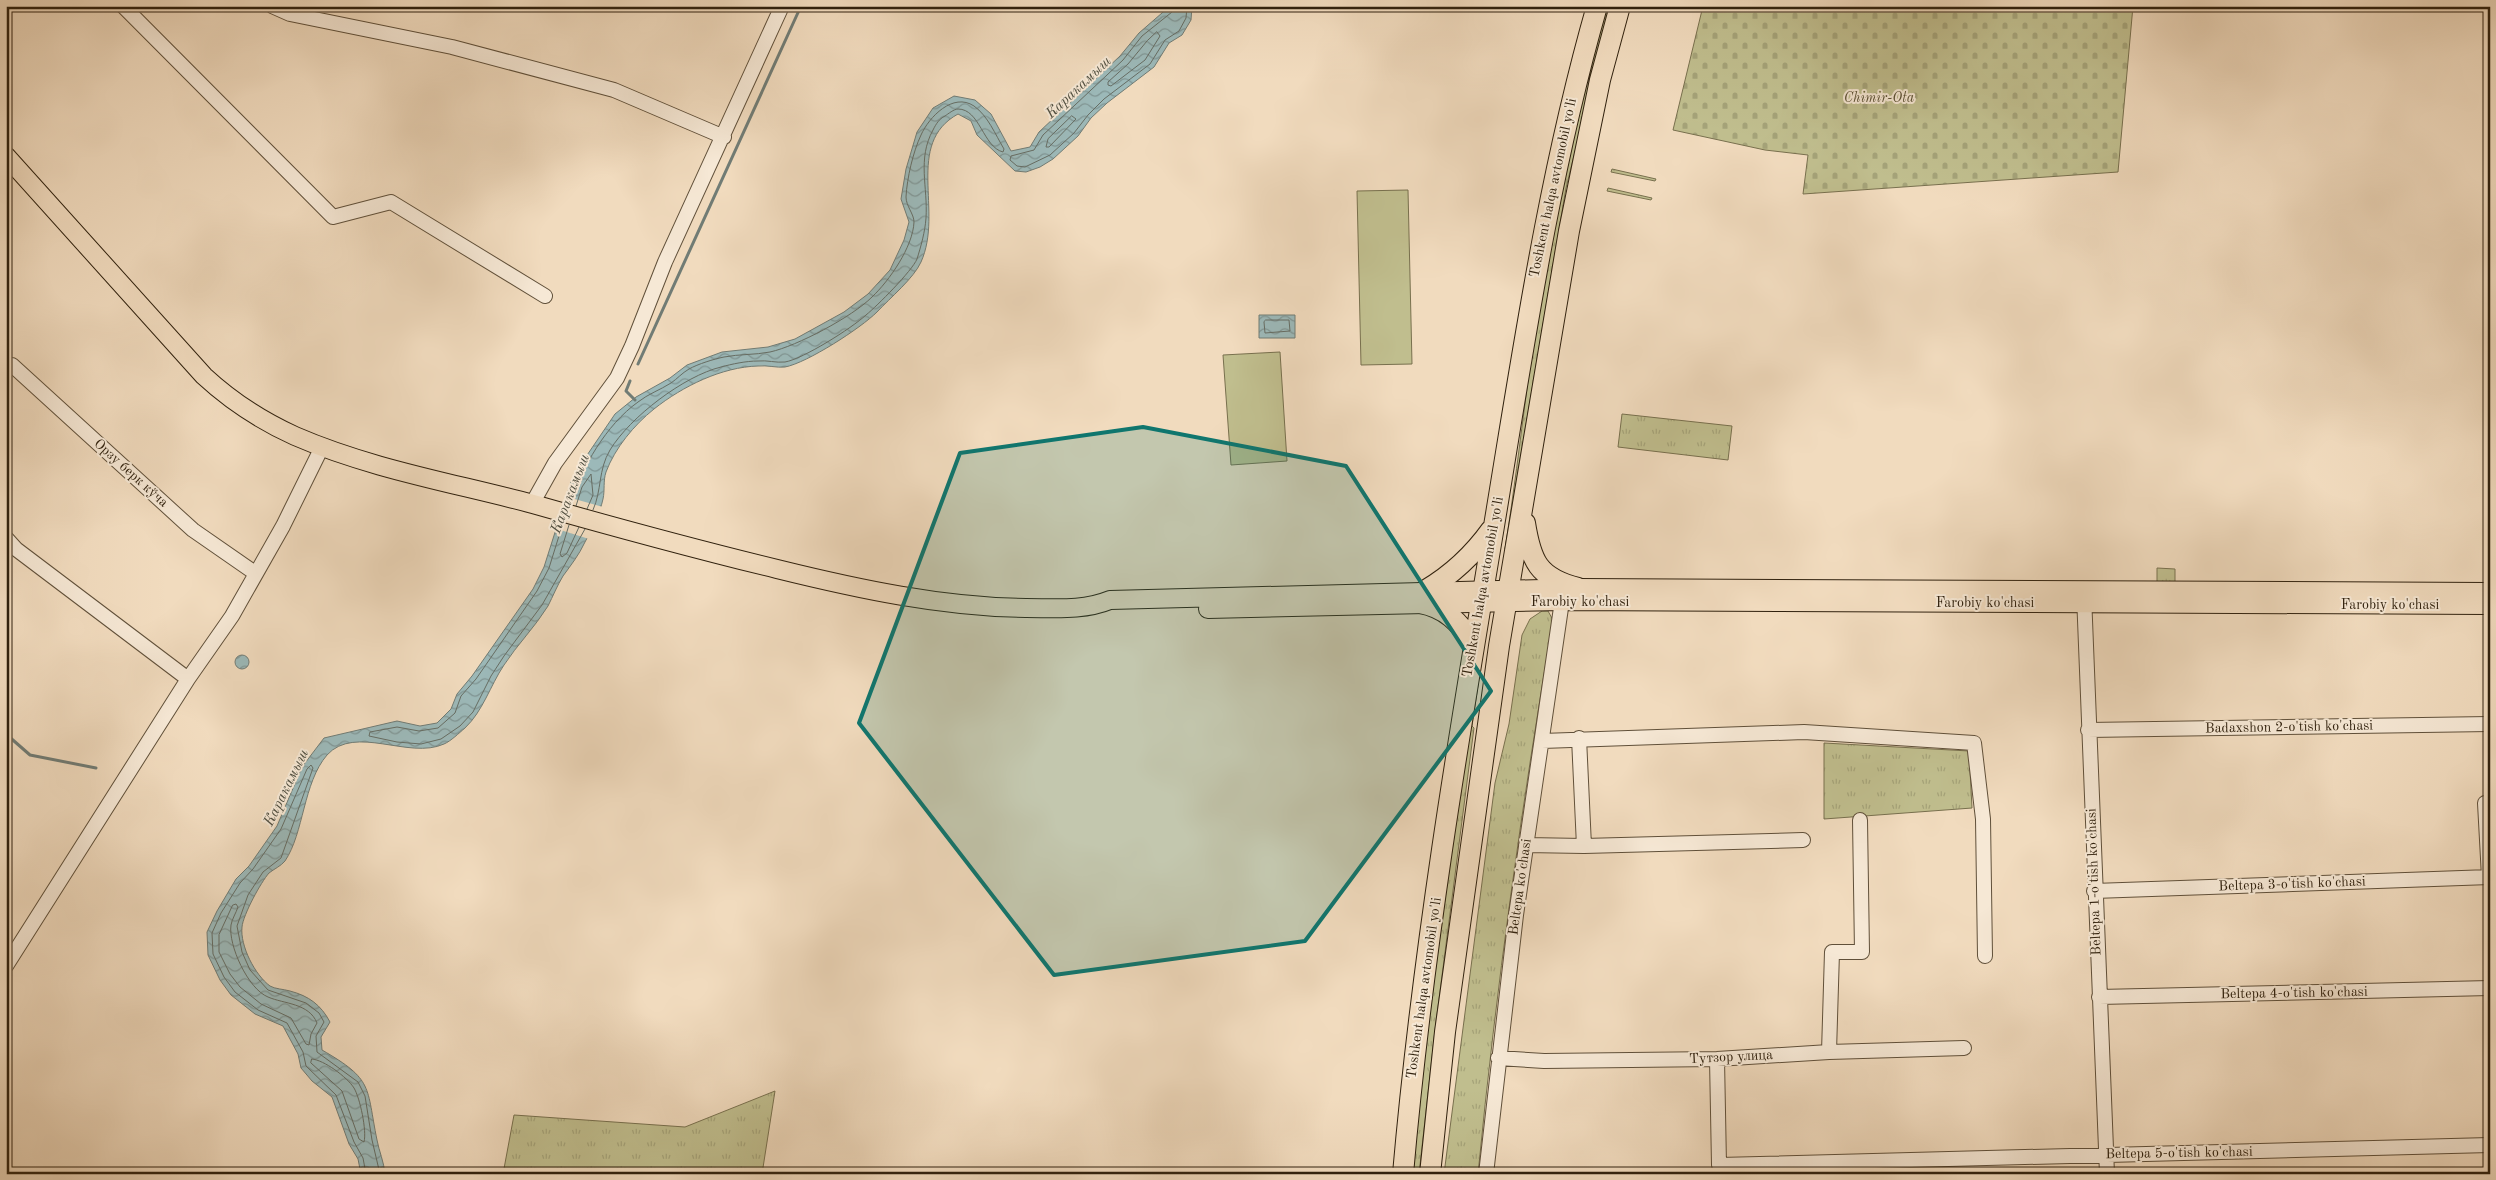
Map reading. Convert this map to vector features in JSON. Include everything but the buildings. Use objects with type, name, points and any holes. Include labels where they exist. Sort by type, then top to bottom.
[{"type":"highway","name":"Toshkent halqa avtomobil yo'li","points":[[1403,1174],[1426,965],[1473,642],[1534,279],[1556,165],[1597,6]]},
{"type":"highway","name":"Toshkent halqa avtomobil yo'li","points":[[1430,1174],[1445,1032],[1499,646],[1569,231],[1596,99],[1620,6]]},
{"type":"highway","points":[[1523,510],[1530,549],[1541,571],[1555,581],[1578,588]]},
{"type":"highway","points":[[1473,642],[1449,614],[1423,597],[1463,564],[1494,526]]},
{"type":"main road","name":"Farobiy ko'chasi","points":[[6,156],[204,376],[255,415],[322,447],[404,472],[834,584],[936,602],[1008,608],[1092,607],[1110,600],[1508,595],[1578,588],[2490,605]]},
{"type":"main road","name":"Farobiy ko'chasi","points":[[1508,595],[1562,601],[2490,592]]},
{"type":"street","points":[[123,6],[333,217],[390,202],[546,296]]},
{"type":"street","points":[[272,6],[290,14],[452,47],[614,90],[724,137]]},
{"type":"street","points":[[532,504],[555,463],[616,378],[632,346],[665,262],[724,137],[782,6]]},
{"type":"street","name":"Орзу берк кўча","points":[[12,364],[194,530],[255,573]]},
{"type":"street","points":[[6,966],[188,679],[232,616],[283,526],[322,447]]},
{"type":"street","points":[[6,538],[16,550],[188,679]]},
{"type":"street","name":"Beltepa 1-o'tish ko'chasi","points":[[2084,597],[2094,890],[2107,1174]]},
{"type":"street","name":"Beltepa ko'chasi","points":[[1486,1174],[1498,1058],[1526,845],[1562,601]]},
{"type":"street","name":"Badaxshon 2-o'tish ko'chasi","points":[[2088,730],[2490,724]]},
{"type":"street","points":[[1542,741],[1579,738],[1804,732],[1974,743],[1983,818],[1985,956]]},
{"type":"street","points":[[1579,738],[1584,846]]},
{"type":"street","points":[[2485,803],[2489,877]]},
{"type":"street","points":[[1829,1052],[1832,952],[1862,952],[1860,820]]},
{"type":"street","points":[[1526,845],[1584,846],[1803,840]]},
{"type":"street","name":"Beltepa 3-o'tish ko'chasi","points":[[2094,890],[2489,877]]},
{"type":"street","name":"Beltepa 4-o'tish ko'chasi","points":[[2099,998],[2490,988]]},
{"type":"street","name":"Тутзор улица","points":[[1498,1058],[1544,1061],[1717,1059],[1829,1052],[1964,1048]]},
{"type":"street","name":"Beltepa 5-o'tish ko'chasi","points":[[1717,1059],[1718,1165],[2490,1145]]},
{"type":"highlighted area","points":[[1143,427],[1346,466],[1491,691],[1305,941],[1054,975],[859,723],[960,453]]},
{"type":"green space","points":[[1603,6],[1611,6],[1566,188],[1505,549],[1532,348],[1552,227]]},
{"type":"green space","name":"Chimir-Ota","points":[[1703,6],[2133,6],[2118,172],[1803,194],[1808,155],[1765,150],[1673,130]]},
{"type":"green space","points":[[1612,169],[1656,179],[1655,181],[1611,172]]},
{"type":"green space","points":[[1608,188],[1652,198],[1651,200],[1607,191]]},
{"type":"green space","points":[[1408,190],[1412,364],[1361,365],[1357,191]]},
{"type":"green space","points":[[1280,352],[1287,461],[1231,465],[1223,355]]},
{"type":"green space","points":[[1622,414],[1732,426],[1728,460],[1618,447]]},
{"type":"green space","points":[[2157,568],[2175,569],[2175,582],[2157,583]]},
{"type":"green space","points":[[1489,611],[1472,726],[1474,728],[1435,1030],[1419,1174],[1412,1174],[1436,962]]},
{"type":"green space","points":[[1542,611],[1548,611],[1553,620],[1511,896],[1478,1174],[1444,1174],[1495,783],[1509,724],[1522,635],[1530,619]]},
{"type":"green space","points":[[1824,743],[1969,751],[1972,808],[1824,819]]},
{"type":"green space","points":[[775,1091],[762,1174],[503,1174],[514,1115],[685,1127]]},
{"type":"water","name":"Каракамыш","points":[[1170,6],[1192,6],[1191,20],[1182,35],[1169,43],[1154,67],[1107,103],[1091,118],[1078,136],[1053,159],[1040,167],[1026,172],[1015,171],[977,135],[971,121],[958,114],[942,127],[933,143],[929,161],[929,222],[927,242],[921,262],[907,281],[869,319],[833,344],[795,364],[785,367],[744,367],[703,379],[665,401],[639,422],[626,437],[610,463],[605,475],[604,496],[600,510],[575,560],[563,576],[548,606],[504,665],[482,706],[465,728],[447,743],[430,748],[352,742],[339,746],[327,755],[319,766],[308,793],[291,850],[285,861],[269,873],[257,891],[243,922],[242,935],[250,960],[264,981],[272,987],[303,996],[314,1002],[323,1011],[330,1022],[321,1037],[322,1050],[351,1069],[365,1086],[385,1174],[361,1174],[358,1159],[349,1144],[332,1097],[312,1081],[301,1068],[298,1054],[283,1026],[255,1014],[231,995],[220,980],[208,955],[207,932],[217,911],[236,879],[249,866],[277,826],[302,767],[324,738],[397,721],[420,726],[437,723],[451,709],[457,694],[472,676],[533,589],[544,567],[571,482],[615,414],[636,397],[670,378],[687,365],[722,352],[768,347],[795,339],[844,312],[868,294],[890,270],[904,240],[909,222],[901,199],[906,169],[917,132],[933,108],[954,96],[975,100],[991,114],[1011,151],[1030,147],[1039,132],[1120,56],[1139,33]]},
{"type":"water","points":[[1259,315],[1295,315],[1295,338],[1259,338]]},
{"type":"water","points":[[242,655],[247,657],[249,662],[247,667],[242,669],[237,667],[235,662],[237,657]]},
{"type":"pier","points":[[564,496],[603,507],[589,539],[554,528]]},
{"type":"waterway","points":[[638,364],[801,6]]},
{"type":"waterway","points":[[630,381],[626,391],[635,400]]},
{"type":"waterway","points":[[6,734],[30,755],[96,768]]}]
